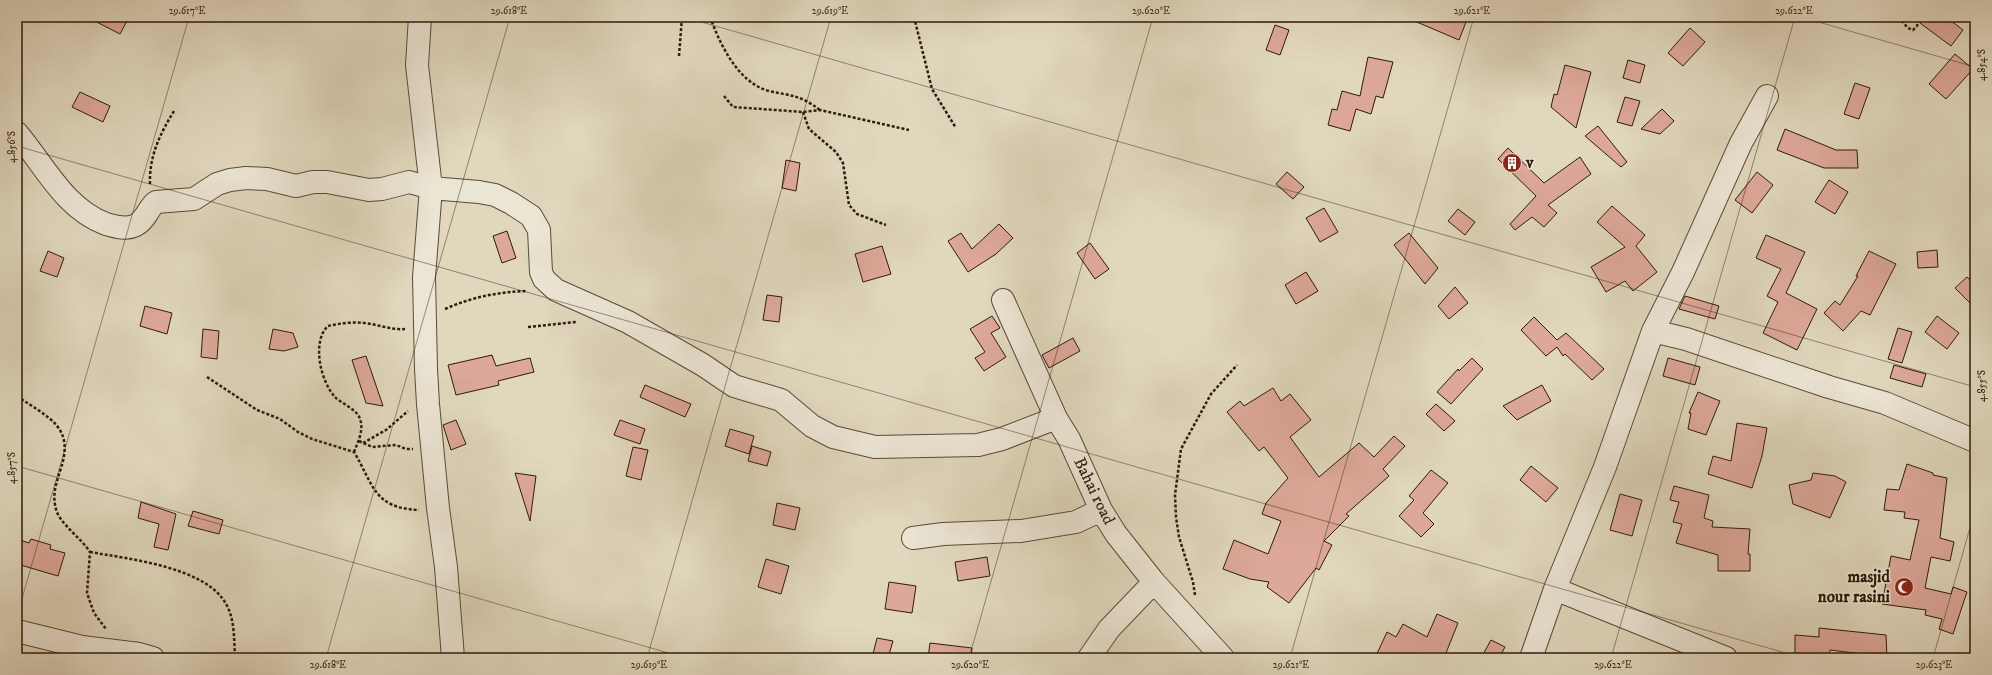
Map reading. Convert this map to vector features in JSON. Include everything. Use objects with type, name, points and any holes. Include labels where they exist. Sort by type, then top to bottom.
[{"type":"street","points":[[420,17],[417,65],[431,188],[424,277],[423,320],[428,404],[438,508],[446,567],[453,658]]},
{"type":"street","points":[[1531,658],[1555,589],[1605,467],[1652,332],[1683,272],[1742,143],[1767,96]]},
{"type":"street","points":[[17,133],[61,192],[79,209],[96,220],[112,226],[125,228],[137,225],[156,202],[194,199],[217,184],[230,180],[246,178],[267,179],[296,186],[313,182],[327,182],[369,190],[382,189],[409,182],[431,188],[479,192],[495,195],[512,203],[531,216],[539,230],[541,272],[544,279],[556,290],[628,322],[703,364],[734,386],[781,400],[812,426],[833,438],[875,447],[978,445],[1002,439],[1056,418]]},
{"type":"street","name":"Bahai road","points":[[1003,300],[1056,418],[1069,440],[1101,510],[1116,534],[1154,582],[1223,658]]},
{"type":"street","points":[[1652,332],[1686,339],[1829,387],[1885,402],[1975,441]]},
{"type":"street","points":[[913,538],[943,534],[1021,531],[1076,522],[1101,510]]},
{"type":"street","points":[[1088,658],[1109,629],[1154,582]]},
{"type":"street","points":[[1555,589],[1726,658]]},
{"type":"street","points":[[17,631],[82,647],[139,654],[153,658]]},
{"type":"path","points":[[679,56],[682,17]]},
{"type":"path","points":[[710,17],[716,32],[732,60],[754,85],[768,91],[797,96],[806,100],[820,110]]},
{"type":"path","points":[[914,17],[932,89],[956,128]]},
{"type":"path","points":[[1898,17],[1908,28],[1913,30],[1917,26],[1919,17]]},
{"type":"path","points":[[724,96],[733,107],[803,112],[820,110],[909,130]]},
{"type":"path","points":[[152,205],[150,182],[152,156],[162,131],[174,111]]},
{"type":"path","points":[[803,112],[810,129],[836,152],[843,163],[849,205],[857,214],[886,225]]},
{"type":"path","points":[[354,452],[361,432],[360,417],[336,398],[324,380],[320,366],[319,347],[323,330],[328,326],[339,324],[370,324],[402,329],[411,327],[433,314],[478,297],[507,292],[556,290]]},
{"type":"path","points":[[1195,597],[1193,582],[1179,537],[1176,517],[1175,494],[1181,449],[1211,394],[1237,365]]},
{"type":"path","points":[[206,377],[257,410],[280,419],[305,436],[354,452],[373,488],[391,505],[403,509],[438,508]]},
{"type":"path","points":[[17,396],[56,424],[64,435],[65,449],[55,487],[54,499],[56,511],[90,552],[142,561],[170,568],[195,578],[214,588],[227,605],[232,626],[236,658]]},
{"type":"path","points":[[363,443],[386,430],[401,416],[428,404]]},
{"type":"path","points":[[358,441],[372,447],[390,445],[406,449],[432,447]]},
{"type":"path","points":[[90,552],[87,593],[94,613],[111,634]]},
{"type":"path","points":[[17,652],[20,658]]},
{"type":"building","points":[[87,17],[129,17],[120,34]]},
{"type":"building","points":[[1405,17],[1468,17],[1459,40]]},
{"type":"building","points":[[1912,17],[1946,17],[1963,30],[1951,46]]},
{"type":"building","points":[[1275,25],[1289,30],[1280,55],[1266,50]]},
{"type":"building","points":[[1690,28],[1705,42],[1683,66],[1668,53]]},
{"type":"building","points":[[1955,54],[1973,69],[1946,99],[1929,84]]},
{"type":"building","points":[[1368,57],[1393,62],[1383,98],[1376,96],[1371,114],[1356,109],[1350,131],[1328,125],[1332,109],[1337,110],[1342,91],[1360,96]]},
{"type":"building","points":[[1628,60],[1645,65],[1640,83],[1623,78]]},
{"type":"building","points":[[1565,65],[1591,72],[1576,128],[1551,107],[1554,94],[1557,95]]},
{"type":"building","points":[[1855,83],[1870,88],[1859,119],[1844,114]]},
{"type":"building","points":[[80,92],[110,106],[103,122],[72,107]]},
{"type":"building","points":[[1625,97],[1640,101],[1632,126],[1617,122]]},
{"type":"building","points":[[1662,109],[1674,121],[1660,134],[1641,129]]},
{"type":"building","points":[[1598,126],[1627,162],[1621,167],[1585,136]]},
{"type":"building","points":[[1785,129],[1836,150],[1857,150],[1858,168],[1824,168],[1777,150]]},
{"type":"building","points":[[1508,148],[1544,183],[1580,157],[1591,174],[1548,205],[1557,213],[1544,227],[1532,217],[1515,230],[1510,224],[1536,196],[1498,159]]},
{"type":"building","points":[[786,160],[800,163],[796,191],[782,188]]},
{"type":"building","points":[[1287,172],[1304,187],[1293,199],[1276,184]]},
{"type":"building","points":[[1757,172],[1773,185],[1752,213],[1735,200]]},
{"type":"building","points":[[1829,180],[1848,192],[1835,214],[1815,202]]},
{"type":"building","points":[[1612,206],[1645,235],[1636,246],[1657,272],[1633,291],[1625,281],[1606,292],[1591,267],[1625,247],[1597,222]]},
{"type":"building","points":[[1324,208],[1338,232],[1320,242],[1306,218]]},
{"type":"building","points":[[1458,209],[1475,222],[1465,235],[1448,221]]},
{"type":"building","points":[[999,224],[1013,238],[996,254],[968,272],[948,241],[961,233],[972,249]]},
{"type":"building","points":[[507,231],[516,258],[502,263],[493,236]]},
{"type":"building","points":[[1409,233],[1438,268],[1425,284],[1394,245]]},
{"type":"building","points":[[1766,235],[1805,252],[1786,293],[1817,309],[1797,350],[1763,333],[1778,302],[1767,296],[1781,269],[1756,258]]},
{"type":"building","points":[[1090,243],[1109,269],[1095,279],[1077,253]]},
{"type":"building","points":[[882,246],[891,274],[863,282],[855,254]]},
{"type":"building","points":[[1937,250],[1938,267],[1918,268],[1917,252]]},
{"type":"building","points":[[48,251],[64,258],[57,277],[40,271]]},
{"type":"building","points":[[1869,251],[1896,264],[1870,315],[1861,311],[1843,331],[1824,313],[1835,301],[1840,305],[1858,276],[1856,276]]},
{"type":"building","points":[[1306,272],[1318,291],[1296,304],[1285,285]]},
{"type":"building","points":[[1967,277],[1975,285],[1975,308],[1955,288]]},
{"type":"building","points":[[1455,287],[1468,303],[1449,319],[1438,306]]},
{"type":"building","points":[[767,295],[782,297],[779,322],[763,320]]},
{"type":"building","points":[[1685,296],[1719,306],[1715,319],[1679,309]]},
{"type":"building","points":[[145,306],[172,313],[167,334],[140,326]]},
{"type":"building","points":[[992,316],[1000,328],[991,333],[1006,357],[984,371],[975,358],[985,352],[970,329]]},
{"type":"building","points":[[1937,316],[1959,333],[1947,349],[1925,332]]},
{"type":"building","points":[[1534,317],[1557,340],[1566,333],[1604,369],[1592,380],[1565,354],[1563,356],[1557,347],[1546,356],[1521,330]]},
{"type":"building","points":[[1898,328],[1912,332],[1902,363],[1888,359]]},
{"type":"building","points":[[203,329],[219,331],[217,359],[201,357]]},
{"type":"building","points":[[273,329],[293,333],[298,347],[284,351],[269,349]]},
{"type":"building","points":[[1073,338],[1080,351],[1049,368],[1042,355]]},
{"type":"building","points":[[492,355],[496,366],[530,358],[534,372],[498,381],[499,385],[456,395],[448,365]]},
{"type":"building","points":[[366,356],[383,406],[366,403],[352,360]]},
{"type":"building","points":[[1472,358],[1483,369],[1451,404],[1437,392],[1458,369],[1459,371]]},
{"type":"building","points":[[1668,358],[1700,367],[1695,385],[1663,376]]},
{"type":"building","points":[[1894,365],[1926,374],[1922,387],[1890,378]]},
{"type":"building","points":[[645,385],[691,404],[685,417],[640,397]]},
{"type":"building","points":[[1542,385],[1551,401],[1517,420],[1503,406]]},
{"type":"building","points":[[1273,388],[1281,401],[1290,394],[1311,420],[1290,437],[1319,477],[1359,443],[1374,457],[1394,436],[1405,446],[1383,469],[1389,476],[1346,514],[1349,516],[1324,541],[1332,545],[1319,570],[1316,568],[1289,603],[1267,587],[1269,582],[1250,579],[1223,569],[1234,540],[1268,554],[1281,521],[1262,514],[1266,503],[1288,478],[1264,447],[1259,451],[1227,412],[1240,401],[1244,406]]},
{"type":"building","points":[[1698,392],[1720,401],[1706,435],[1688,429],[1691,413],[1689,413]]},
{"type":"building","points":[[1436,404],[1455,421],[1444,431],[1426,414]]},
{"type":"building","points":[[456,420],[466,444],[451,450],[443,425]]},
{"type":"building","points":[[620,420],[645,429],[640,444],[614,435]]},
{"type":"building","points":[[1737,423],[1767,428],[1762,456],[1752,488],[1708,474],[1713,456],[1731,461]]},
{"type":"building","points":[[730,429],[754,436],[749,454],[725,446]]},
{"type":"building","points":[[752,446],[771,452],[767,466],[748,461]]},
{"type":"building","points":[[633,447],[648,450],[641,480],[626,476]]},
{"type":"building","points":[[1907,464],[1933,473],[1933,475],[1947,478],[1940,538],[1954,542],[1950,561],[1931,557],[1925,588],[1951,594],[1953,587],[1967,592],[1953,634],[1939,629],[1942,619],[1925,615],[1926,610],[1882,604],[1891,556],[1910,560],[1919,520],[1904,518],[1905,512],[1884,510],[1887,489],[1899,490]]},
{"type":"building","points":[[1531,466],[1558,488],[1546,502],[1520,480]]},
{"type":"building","points":[[1431,470],[1448,483],[1423,513],[1434,524],[1421,537],[1399,516],[1414,500],[1409,496]]},
{"type":"building","points":[[515,473],[536,476],[530,521]]},
{"type":"building","points":[[1813,473],[1835,476],[1846,482],[1830,518],[1793,504],[1789,485],[1811,480]]},
{"type":"building","points":[[1674,486],[1709,495],[1704,518],[1713,521],[1712,527],[1750,529],[1748,554],[1750,554],[1750,571],[1718,571],[1718,555],[1676,543],[1682,524],[1673,522],[1679,502],[1670,500]]},
{"type":"building","points":[[1620,494],[1642,500],[1632,536],[1610,530]]},
{"type":"building","points":[[141,502],[176,514],[168,550],[154,547],[159,524],[138,518]]},
{"type":"building","points":[[777,503],[800,508],[795,530],[773,525]]},
{"type":"building","points":[[193,511],[223,520],[219,534],[188,526]]},
{"type":"building","points":[[17,539],[29,543],[31,539],[51,545],[50,549],[65,553],[58,576],[17,564]]},
{"type":"building","points":[[987,557],[990,576],[958,581],[955,562]]},
{"type":"building","points":[[766,559],[789,566],[781,594],[758,587]]},
{"type":"building","points":[[889,582],[916,586],[912,613],[885,609]]},
{"type":"building","points":[[1437,614],[1458,623],[1444,658],[1375,658],[1387,632],[1396,637],[1403,624],[1427,637]]},
{"type":"building","points":[[1819,628],[1886,635],[1887,657],[1830,650],[1829,655],[1795,653],[1795,635],[1819,637]]},
{"type":"building","points":[[877,638],[893,641],[888,658],[872,658]]},
{"type":"building","points":[[1491,640],[1505,647],[1499,658],[1481,658]]},
{"type":"building","points":[[930,643],[972,648],[971,658],[928,658]]},
{"type":"place","name":"v","points":[[1512,163]]},
{"type":"place","name":"masjid nour rasini","points":[[1904,587]]}]
